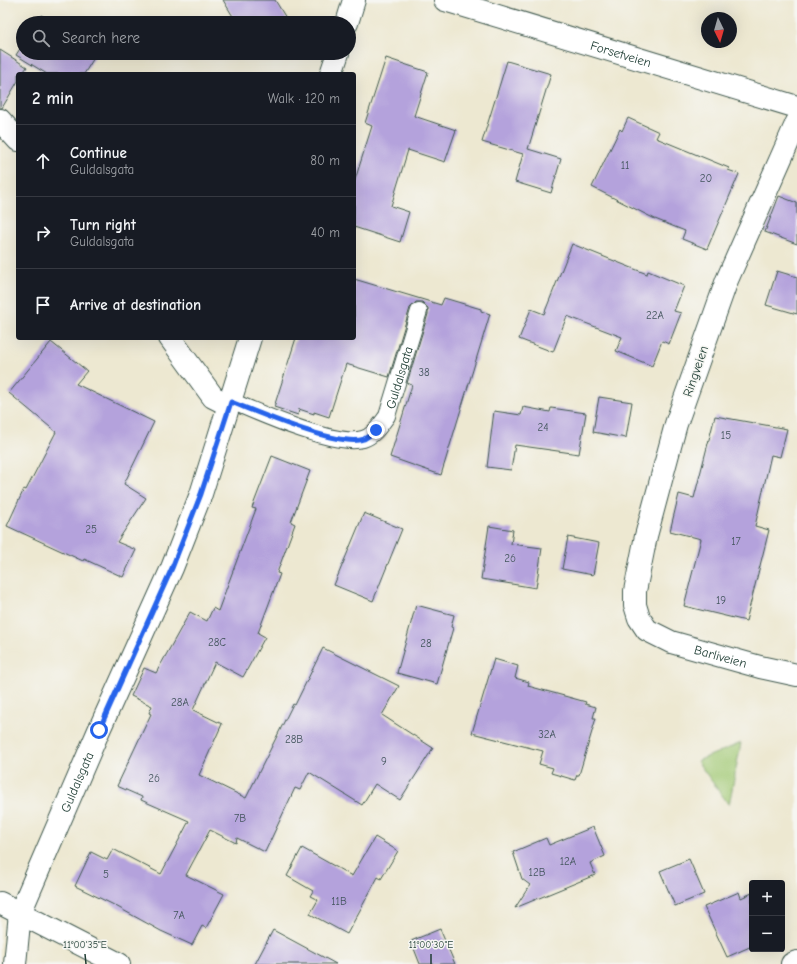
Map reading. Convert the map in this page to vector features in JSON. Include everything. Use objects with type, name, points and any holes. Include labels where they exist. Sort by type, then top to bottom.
[{"type":"street","points":[[349,16],[354,0]]},
{"type":"street","name":"Forsetveien","points":[[445,0],[797,107]]},
{"type":"street","points":[[332,72],[336,60]]},
{"type":"street","points":[[0,120],[16,138]]},
{"type":"street","name":"Ringveien","points":[[647,630],[639,618],[635,605],[635,591],[646,536],[676,424],[727,280],[797,122]]},
{"type":"street","points":[[171,340],[213,397],[230,403]]},
{"type":"street","name":"Guldalsgata","points":[[15,964],[20,913],[99,730],[172,568],[201,494],[249,340]]},
{"type":"street","name":"Barliveien","points":[[647,630],[671,642],[760,667],[797,675]]},
{"type":"street","points":[[0,903],[119,964]]},
{"type":"street","points":[[792,964],[797,962]]},
{"type":"lane","name":"Guldalsgata","points":[[230,403],[300,429],[350,441],[364,439],[376,430],[387,416],[419,311]]},
{"type":"green space","points":[[741,743],[729,805],[697,761]]},
{"type":"building","points":[[223,0],[275,0],[285,16],[233,16]]},
{"type":"building","points":[[0,50],[27,67],[23,72],[16,72],[16,84],[2,108],[0,108]]},
{"type":"building","points":[[386,58],[428,72],[414,116],[456,130],[445,162],[408,150],[391,206],[409,212],[400,242],[356,228],[356,177],[372,126],[365,123]]},
{"type":"building","points":[[24,60],[93,60],[85,72],[44,72]]},
{"type":"building","points":[[507,61],[551,74],[528,149],[561,159],[551,193],[515,182],[523,154],[482,142]]},
{"type":"building","points":[[628,118],[659,132],[656,138],[729,168],[728,170],[739,174],[707,249],[682,239],[685,231],[655,219],[592,187],[620,129],[622,131]]},
{"type":"building","points":[[779,196],[797,203],[797,244],[765,232]]},
{"type":"building","points":[[572,244],[647,274],[648,271],[684,286],[674,311],[681,313],[669,344],[662,341],[652,366],[616,351],[622,337],[567,316],[553,352],[519,339],[531,309],[544,314]]},
{"type":"building","points":[[777,271],[797,277],[797,314],[766,305]]},
{"type":"building","points":[[356,280],[441,305],[444,298],[481,309],[481,311],[490,314],[441,475],[390,457],[412,385],[407,383],[428,314],[428,308],[422,302],[416,302],[410,308],[389,377],[346,364],[329,417],[299,409],[298,415],[274,407],[295,340],[356,340]]},
{"type":"building","points":[[51,342],[87,371],[76,384],[154,422],[124,484],[146,498],[117,542],[136,550],[123,577],[84,559],[83,561],[7,526],[24,489],[26,490],[56,432],[9,393]]},
{"type":"building","points":[[599,397],[632,402],[626,438],[593,432]]},
{"type":"building","points":[[523,407],[550,412],[551,408],[586,413],[579,454],[515,445],[511,470],[487,467],[494,411],[521,415]]},
{"type":"building","points":[[715,416],[787,429],[780,457],[771,455],[755,526],[769,530],[746,621],[684,606],[701,539],[670,531],[679,494],[694,498]]},
{"type":"building","points":[[272,456],[310,471],[291,522],[295,524],[277,573],[280,574],[258,633],[265,637],[243,677],[215,662],[193,710],[222,724],[199,775],[246,798],[323,648],[399,686],[382,715],[433,748],[400,800],[375,784],[362,805],[309,772],[300,790],[295,788],[265,852],[237,838],[236,843],[210,830],[186,875],[224,894],[206,928],[202,926],[192,945],[161,931],[112,904],[75,886],[91,852],[107,860],[113,849],[161,874],[189,821],[141,800],[142,797],[117,786],[151,714],[149,713],[152,706],[131,696],[144,668],[156,673],[190,612],[207,621],[213,608],[218,611],[256,509],[252,508]]},
{"type":"building","points":[[364,513],[402,529],[373,601],[334,585]]},
{"type":"building","points":[[489,526],[513,530],[511,544],[542,548],[536,588],[481,579]]},
{"type":"building","points":[[568,537],[599,543],[593,575],[562,569]]},
{"type":"building","points":[[416,605],[454,615],[451,627],[453,628],[437,684],[397,673]]},
{"type":"building","points":[[494,659],[518,666],[515,678],[529,682],[528,686],[586,702],[585,704],[596,707],[593,718],[596,718],[579,775],[577,775],[575,780],[551,773],[553,768],[539,764],[543,751],[472,733]]},
{"type":"building","points":[[593,827],[605,856],[590,863],[595,875],[515,908],[530,885],[522,879],[513,852],[546,838],[549,845]]},
{"type":"building","points":[[375,837],[398,851],[381,879],[378,877],[347,934],[310,914],[318,900],[310,896],[313,891],[287,876],[302,848],[352,876]]},
{"type":"building","points":[[689,859],[704,894],[675,906],[660,871]]},
{"type":"building","points":[[739,892],[741,898],[749,894],[749,947],[727,957],[704,907]]},
{"type":"building","points":[[440,929],[455,964],[420,964],[411,941]]},
{"type":"building","points":[[273,930],[336,964],[255,964]]},
{"type":"route","points":[[99,730],[172,568],[201,494],[231,402],[300,429],[350,441],[364,439],[376,430]]}]
